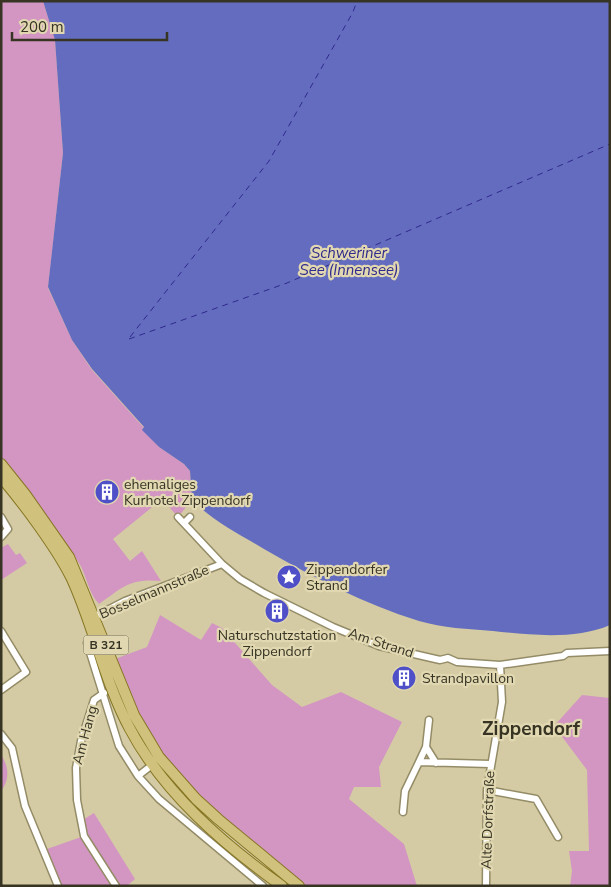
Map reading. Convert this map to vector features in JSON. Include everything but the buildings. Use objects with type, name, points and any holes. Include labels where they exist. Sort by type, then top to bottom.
[{"type":"main road","name":"B 321","points":[[1,464],[25,494],[69,558],[122,714],[152,765],[195,813],[236,850],[282,886]]},
{"type":"main road","name":"B 321","points":[[1,477],[63,563],[134,715],[159,757],[196,799],[299,886]]},
{"type":"street","points":[[1,517],[8,529],[1,538]]},
{"type":"street","name":"Am Strand","points":[[178,517],[222,564],[240,579],[281,602],[379,646],[440,660],[448,658],[457,662],[500,664],[562,656],[567,653],[610,651]]},
{"type":"street","points":[[184,523],[190,517]]},
{"type":"street","name":"Bosselmannstraße","points":[[91,620],[125,601],[222,564]]},
{"type":"street","points":[[1,630],[26,672],[1,690]]},
{"type":"street","name":"Am Hang","points":[[87,642],[104,694],[94,700],[81,740],[76,768],[77,800],[84,836],[116,886]]},
{"type":"street","name":"Alte Dorfstraße","points":[[486,886],[487,790],[502,702],[500,664]]},
{"type":"street","points":[[104,694],[120,746],[138,776],[158,799],[263,886]]},
{"type":"street","points":[[403,812],[404,791],[426,746],[429,720]]},
{"type":"street","points":[[1,734],[12,748],[25,806],[58,886]]},
{"type":"street","points":[[426,746],[436,763]]},
{"type":"street","points":[[419,762],[490,764]]},
{"type":"street","points":[[138,776],[152,765]]},
{"type":"street","points":[[487,790],[536,799],[558,837]]},
{"type":"shaded area","points":[[1,1],[43,1],[55,40],[63,153],[48,288],[72,340],[92,370],[159,447],[184,464],[190,471],[192,500],[178,517],[162,499],[113,539],[130,561],[142,551],[161,581],[134,582],[121,588],[99,604],[92,595],[79,563],[61,536],[1,458]]},
{"type":"shaded area","points":[[8,544],[16,555],[20,553],[27,563],[1,580],[1,548]]},
{"type":"shaded area","points":[[160,615],[201,640],[212,623],[222,628],[272,685],[302,707],[341,692],[402,722],[379,767],[381,787],[354,787],[349,799],[404,844],[417,886],[307,886],[261,852],[181,779],[145,730],[115,659],[147,647]]},
{"type":"shaded area","points":[[582,695],[610,698],[610,886],[570,886],[572,871],[569,851],[589,851],[587,770],[554,726]]},
{"type":"shaded area","points":[[1,755],[6,764],[7,778],[1,791]]},
{"type":"shaded area","points":[[94,813],[135,879],[127,886],[58,886],[44,850],[84,836],[81,821]]},
{"type":"water","name":"Schweriner See (Innensee)","points":[[43,1],[610,1],[610,625],[597,630],[568,635],[537,635],[456,628],[419,621],[378,607],[301,570],[226,527],[192,500],[190,471],[184,464],[159,447],[142,430],[144,427],[92,369],[72,340],[48,287],[63,153],[55,40]]},
{"type":"ferry route","points":[[130,337],[269,161],[353,12],[357,1]]},
{"type":"ferry route","points":[[129,339],[287,283],[610,144]]},
{"type":"place","name":"ehemaliges Kurhotel Zippendorf","points":[[107,492]]},
{"type":"place","name":"Zippendorfer Strand","points":[[289,577]]},
{"type":"place","name":"Naturschutzstation Zippendorf","points":[[277,611]]},
{"type":"place","name":"Strandpavillon","points":[[404,678]]},
{"type":"district","name":"Zippendorf","points":[[531,729]]}]
